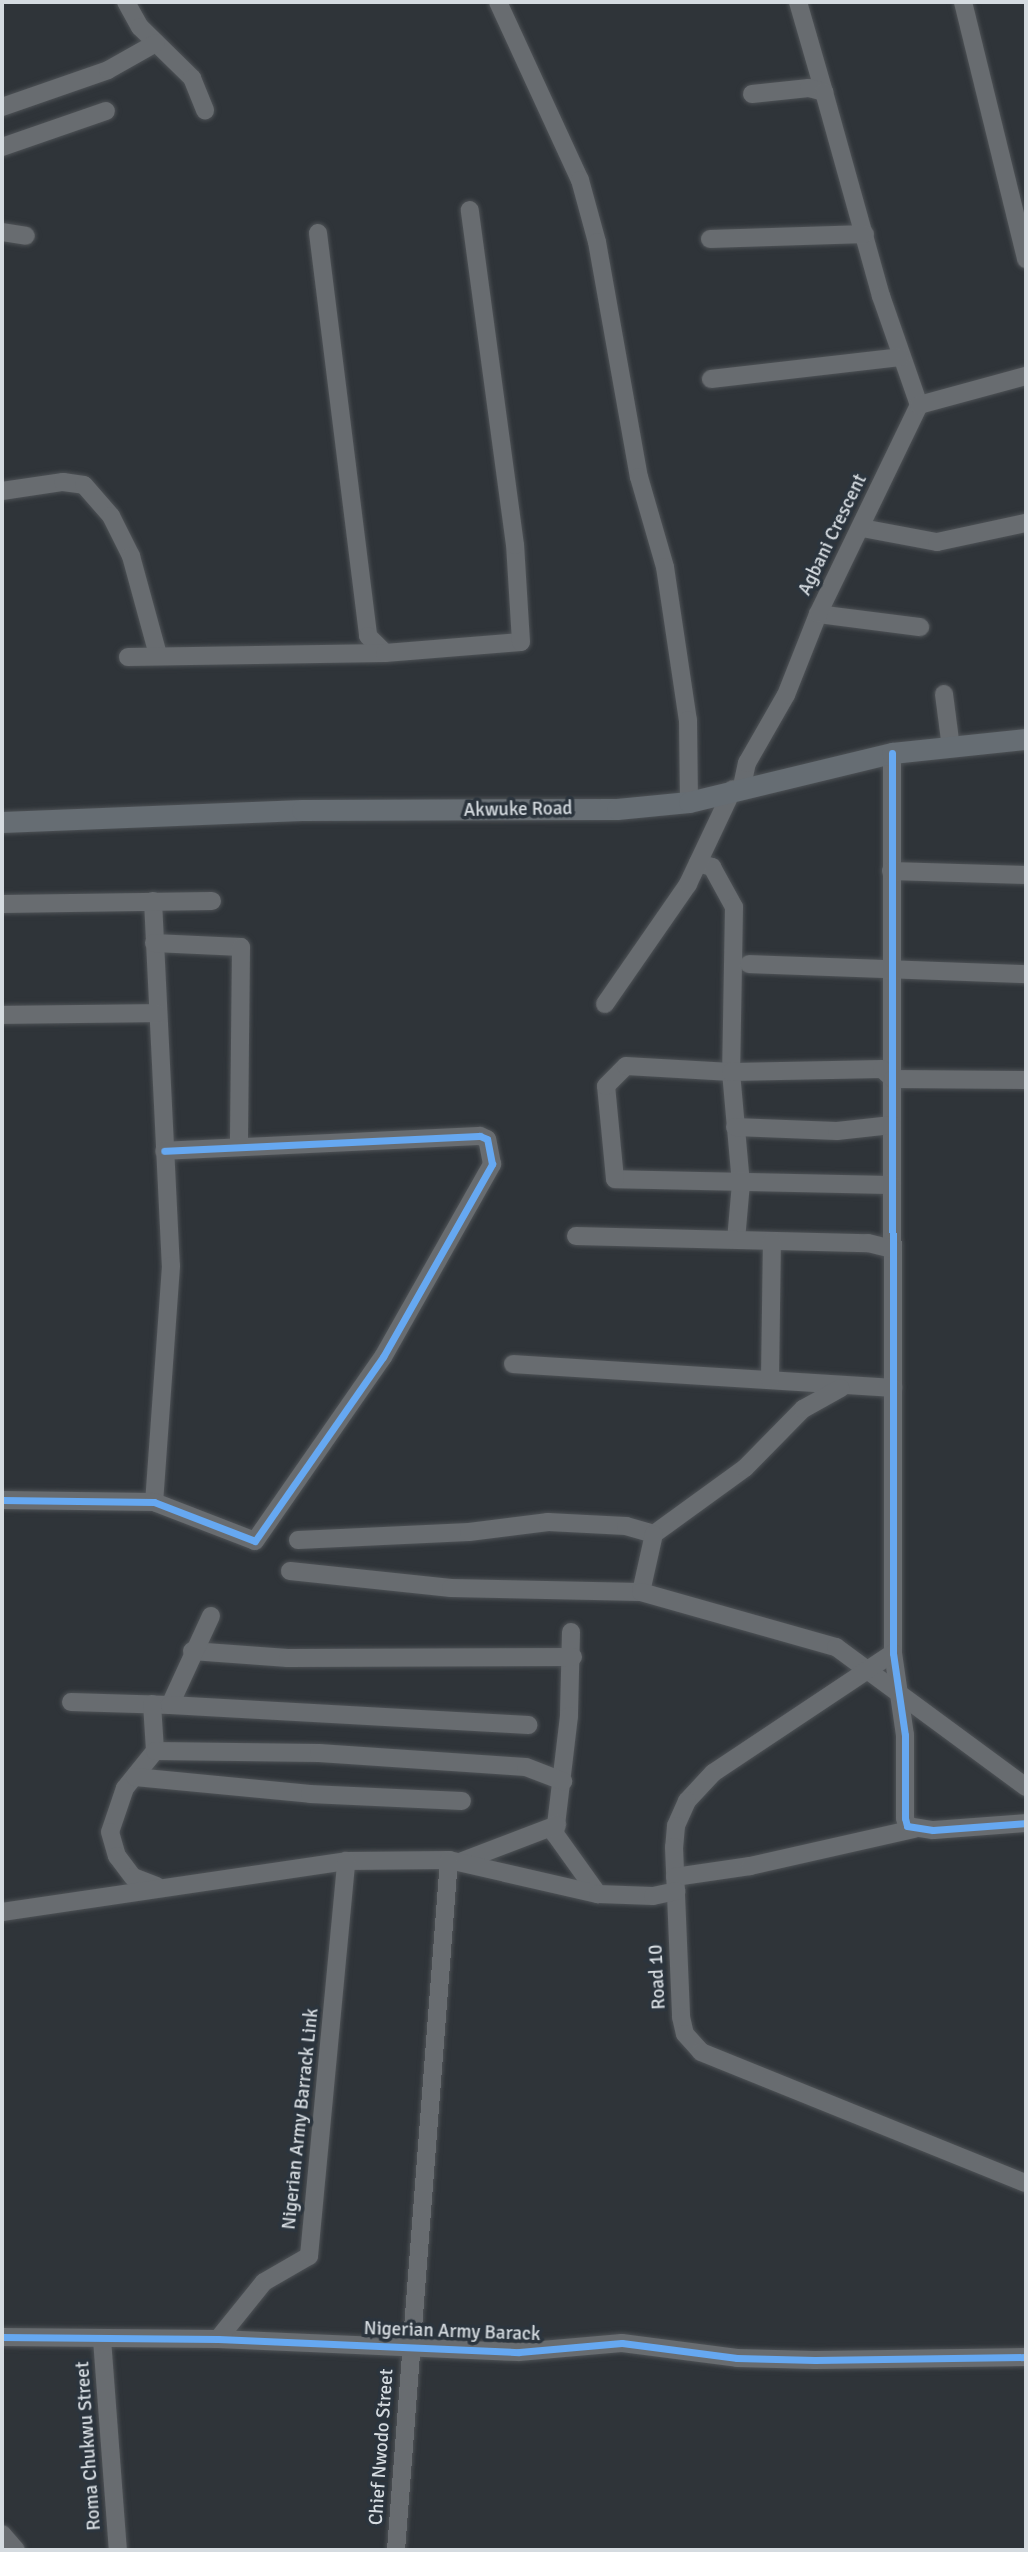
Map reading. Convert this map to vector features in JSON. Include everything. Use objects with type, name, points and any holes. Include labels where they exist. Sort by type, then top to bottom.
[{"type":"main road","name":"Akwuke Road","points":[[2,822],[302,810],[617,809],[689,802],[738,787],[892,753],[1026,739]]},
{"type":"street","points":[[127,2],[156,43],[192,78],[205,110]]},
{"type":"street","points":[[498,2],[580,180],[597,242],[639,477],[665,567],[688,720],[689,802]]},
{"type":"street","points":[[798,2],[900,357],[919,405],[1026,376]]},
{"type":"street","points":[[963,2],[1026,259]]},
{"type":"street","points":[[2,107],[108,70],[156,43]]},
{"type":"street","points":[[752,94],[809,88],[824,92]]},
{"type":"street","points":[[2,147],[106,111]]},
{"type":"street","points":[[128,657],[385,653],[521,642],[515,545],[470,210]]},
{"type":"street","points":[[2,232],[26,236]]},
{"type":"street","points":[[318,233],[368,636],[385,653]]},
{"type":"street","points":[[710,239],[864,234]]},
{"type":"street","points":[[711,379],[900,357]]},
{"type":"street","name":"Agbani Crescent","points":[[605,1004],[629,962],[658,933],[738,787],[747,763],[786,695],[818,614],[862,528],[919,405]]},
{"type":"street","points":[[2,491],[63,482],[84,485],[111,516],[131,556],[158,655]]},
{"type":"street","points":[[862,528],[937,542],[1026,523]]},
{"type":"street","points":[[818,614],[920,627]]},
{"type":"street","points":[[944,694],[950,748]]},
{"type":"street","points":[[892,753],[893,1653],[905,1735],[905,1818],[914,1829]]},
{"type":"street","points":[[698,863],[712,867],[734,907],[731,1072],[741,1183],[736,1240]]},
{"type":"street","points":[[891,871],[1026,875]]},
{"type":"street","points":[[153,901],[171,1266],[154,1502]]},
{"type":"street","points":[[2,904],[212,901]]},
{"type":"street","points":[[154,943],[241,947],[239,1144]]},
{"type":"street","points":[[749,964],[1026,974]]},
{"type":"street","points":[[2,1014],[157,1013]]},
{"type":"street","points":[[892,1185],[615,1179],[610,1171],[606,1086],[626,1066],[731,1072],[882,1069],[892,1080],[1026,1080]]},
{"type":"street","points":[[735,1127],[837,1131],[892,1125]]},
{"type":"street","points":[[2,1500],[154,1502],[248,1542],[261,1536],[383,1357],[492,1164],[487,1139],[481,1136],[239,1144],[164,1151]]},
{"type":"street","points":[[576,1236],[891,1242]]},
{"type":"street","points":[[770,1380],[772,1241]]},
{"type":"street","points":[[513,1364],[770,1380],[841,1388],[893,1388]]},
{"type":"street","points":[[642,1592],[654,1534],[745,1468],[803,1409],[841,1388]]},
{"type":"street","points":[[298,1540],[457,1533],[548,1522],[626,1526],[654,1534]]},
{"type":"street","points":[[290,1571],[451,1588],[642,1592],[836,1647],[1026,1787]]},
{"type":"street","points":[[156,1886],[133,1877],[117,1856],[110,1832],[116,1807],[155,1751],[161,1704],[211,1616]]},
{"type":"street","points":[[571,1632],[573,1657],[557,1825],[558,1842],[598,1894]]},
{"type":"street","points":[[192,1651],[288,1658],[573,1657]]},
{"type":"street","name":"Road 10","points":[[893,1653],[870,1673],[700,1786],[676,1826],[675,1884],[681,2017],[685,2034],[701,2052],[1026,2183]]},
{"type":"street","points":[[71,1702],[161,1704],[528,1725]]},
{"type":"street","points":[[155,1751],[319,1753],[526,1767],[563,1781]]},
{"type":"street","points":[[135,1777],[310,1794],[462,1801]]},
{"type":"street","points":[[2,1912],[156,1886],[346,1861],[454,1861],[598,1894],[653,1896],[675,1884],[914,1829],[1026,1823]]},
{"type":"street","points":[[454,1861],[557,1825]]},
{"type":"street","name":"Nigerian Army Barrack Link","points":[[218,2339],[264,2282],[309,2256],[346,1861]]},
{"type":"street","name":"Chief Nwodo Street","points":[[396,2550],[409,2347],[454,1861]]},
{"type":"street","name":"Nigerian Army Barack","points":[[2,2337],[218,2339],[519,2352],[622,2343],[737,2358],[1026,2357]]},
{"type":"street","name":"Roma Chukwu Street","points":[[102,2339],[118,2550]]},
{"type":"street","points":[[2,2534],[16,2550]]},
{"type":"cycle path","points":[[892,753],[893,1653],[905,1735],[905,1818],[907,1826],[933,1830],[1026,1823]]},
{"type":"cycle path","points":[[2,1500],[154,1502],[255,1541],[383,1357],[492,1164],[487,1139],[480,1136],[164,1151]]},
{"type":"cycle path","points":[[2,2337],[218,2339],[519,2352],[622,2343],[737,2358],[815,2360],[1026,2357]]}]
